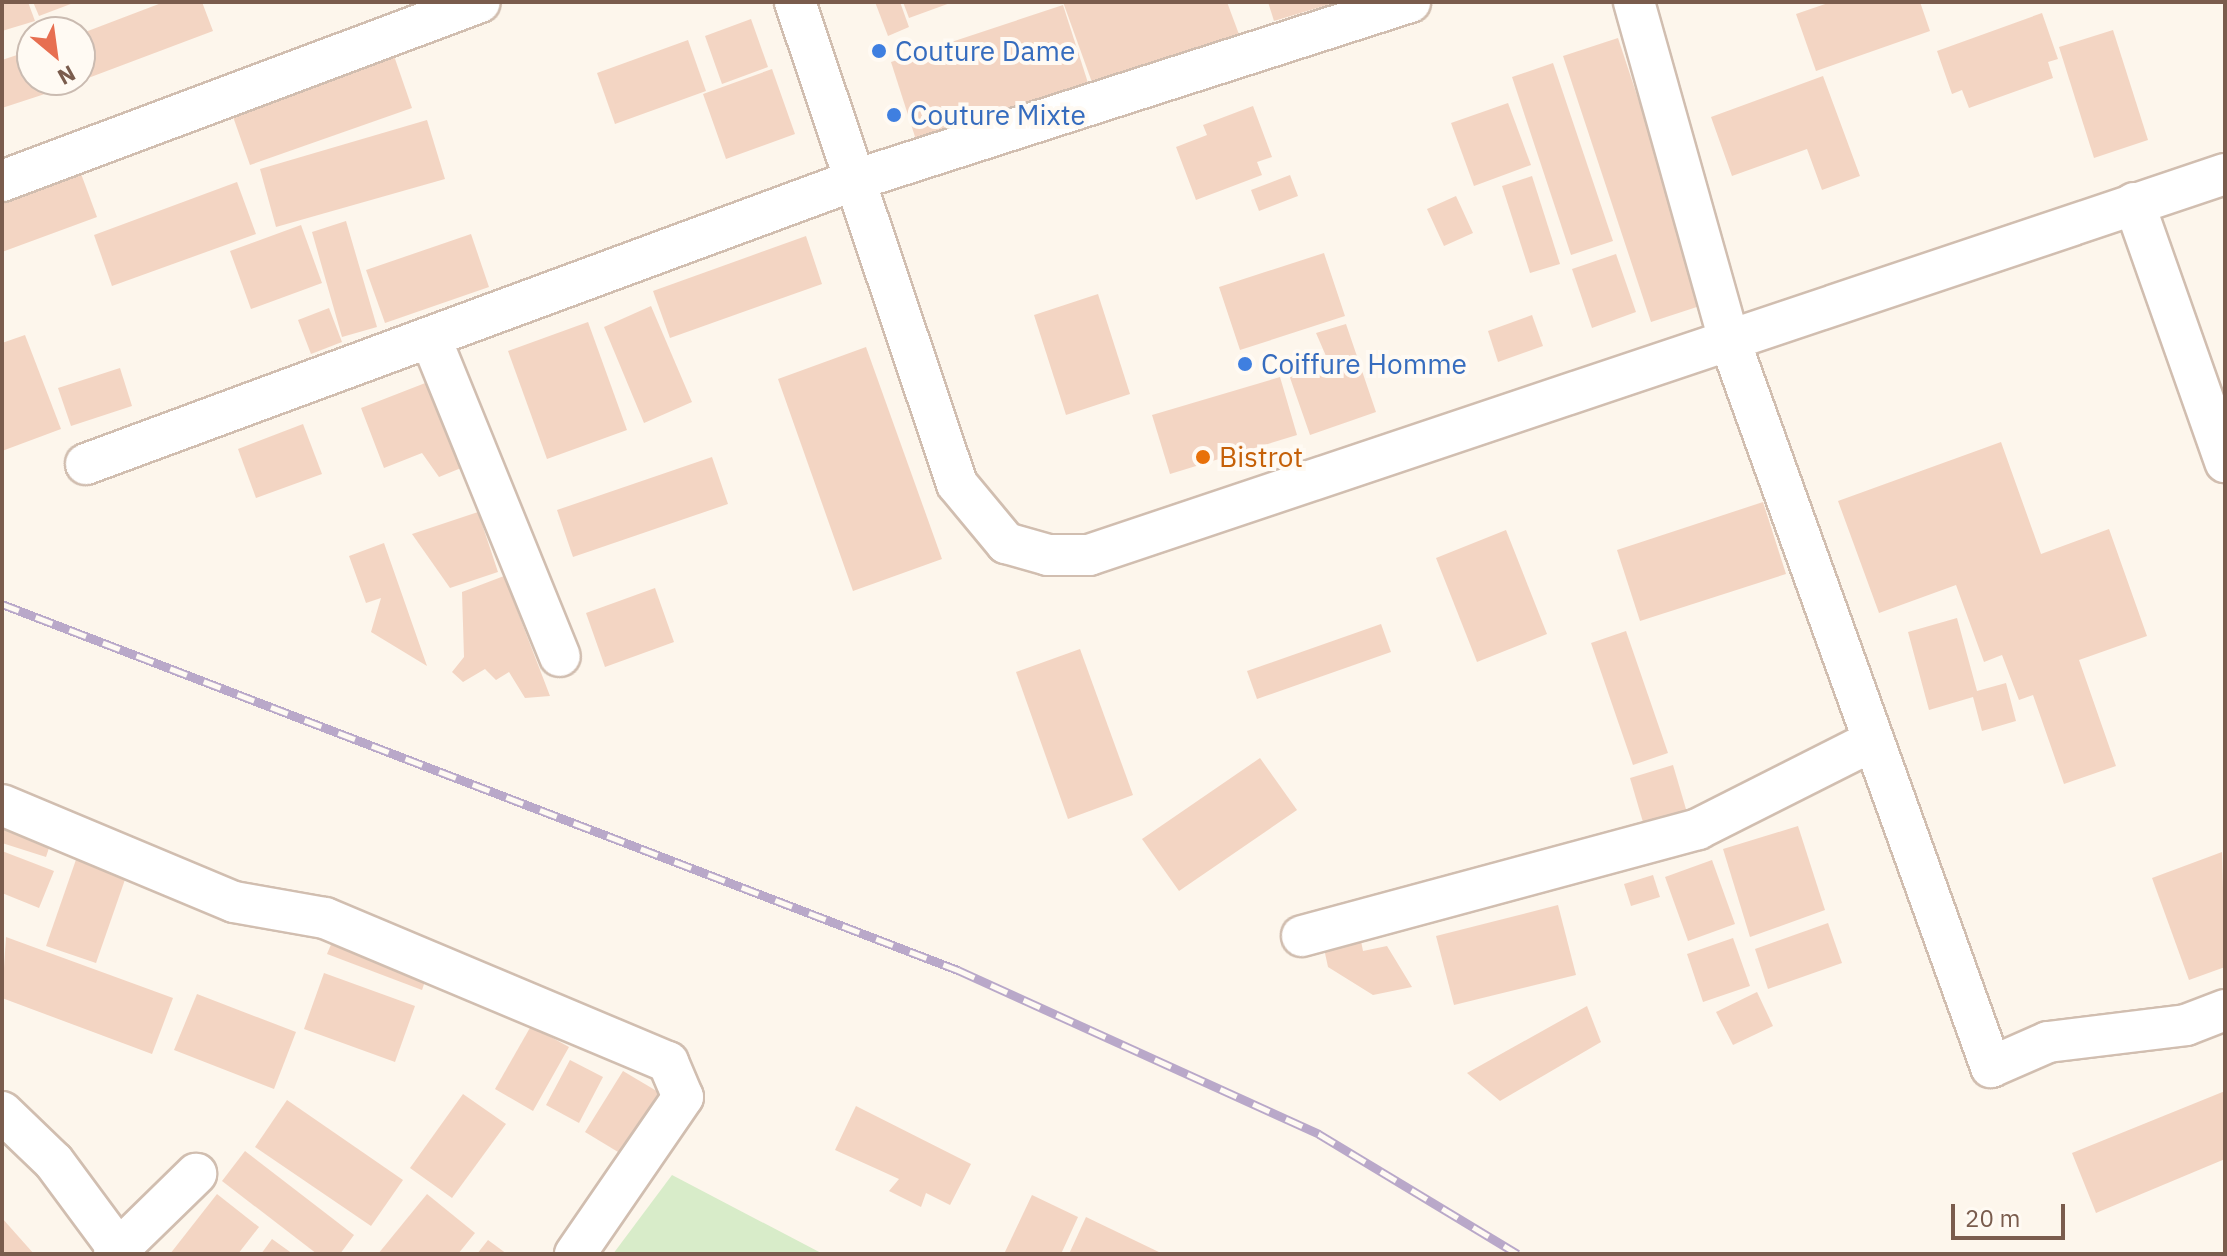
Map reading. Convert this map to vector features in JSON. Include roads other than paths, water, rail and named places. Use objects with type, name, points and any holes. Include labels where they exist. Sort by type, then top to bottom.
[{"type":"street","points":[[2,181],[480,2]]},
{"type":"street","points":[[795,2],[957,484],[1006,543],[1048,555],[1089,555],[1728,336],[2225,174]]},
{"type":"street","points":[[86,464],[855,180],[1410,2]]},
{"type":"street","points":[[1634,2],[1728,336],[1991,1067],[2048,1042],[2186,1025],[2225,1010]]},
{"type":"street","points":[[2134,203],[2225,462]]},
{"type":"street","points":[[431,339],[560,656]]},
{"type":"street","points":[[1302,936],[1684,834],[1763,801],[1872,741]]},
{"type":"street","points":[[2,805],[234,902],[325,918],[668,1062],[683,1097],[575,1254]]},
{"type":"street","points":[[2,1112],[54,1162],[117,1252],[196,1174]]},
{"type":"railway","points":[[2,604],[958,970],[1319,1134],[1518,1254]]},
{"type":"place","name":"Couture Dame","points":[[879,51]]},
{"type":"place","name":"Couture Mixte","points":[[894,115]]},
{"type":"place","name":"Coiffure Homme","points":[[1245,364]]},
{"type":"place","name":"Bistrot","points":[[1203,457]]}]
